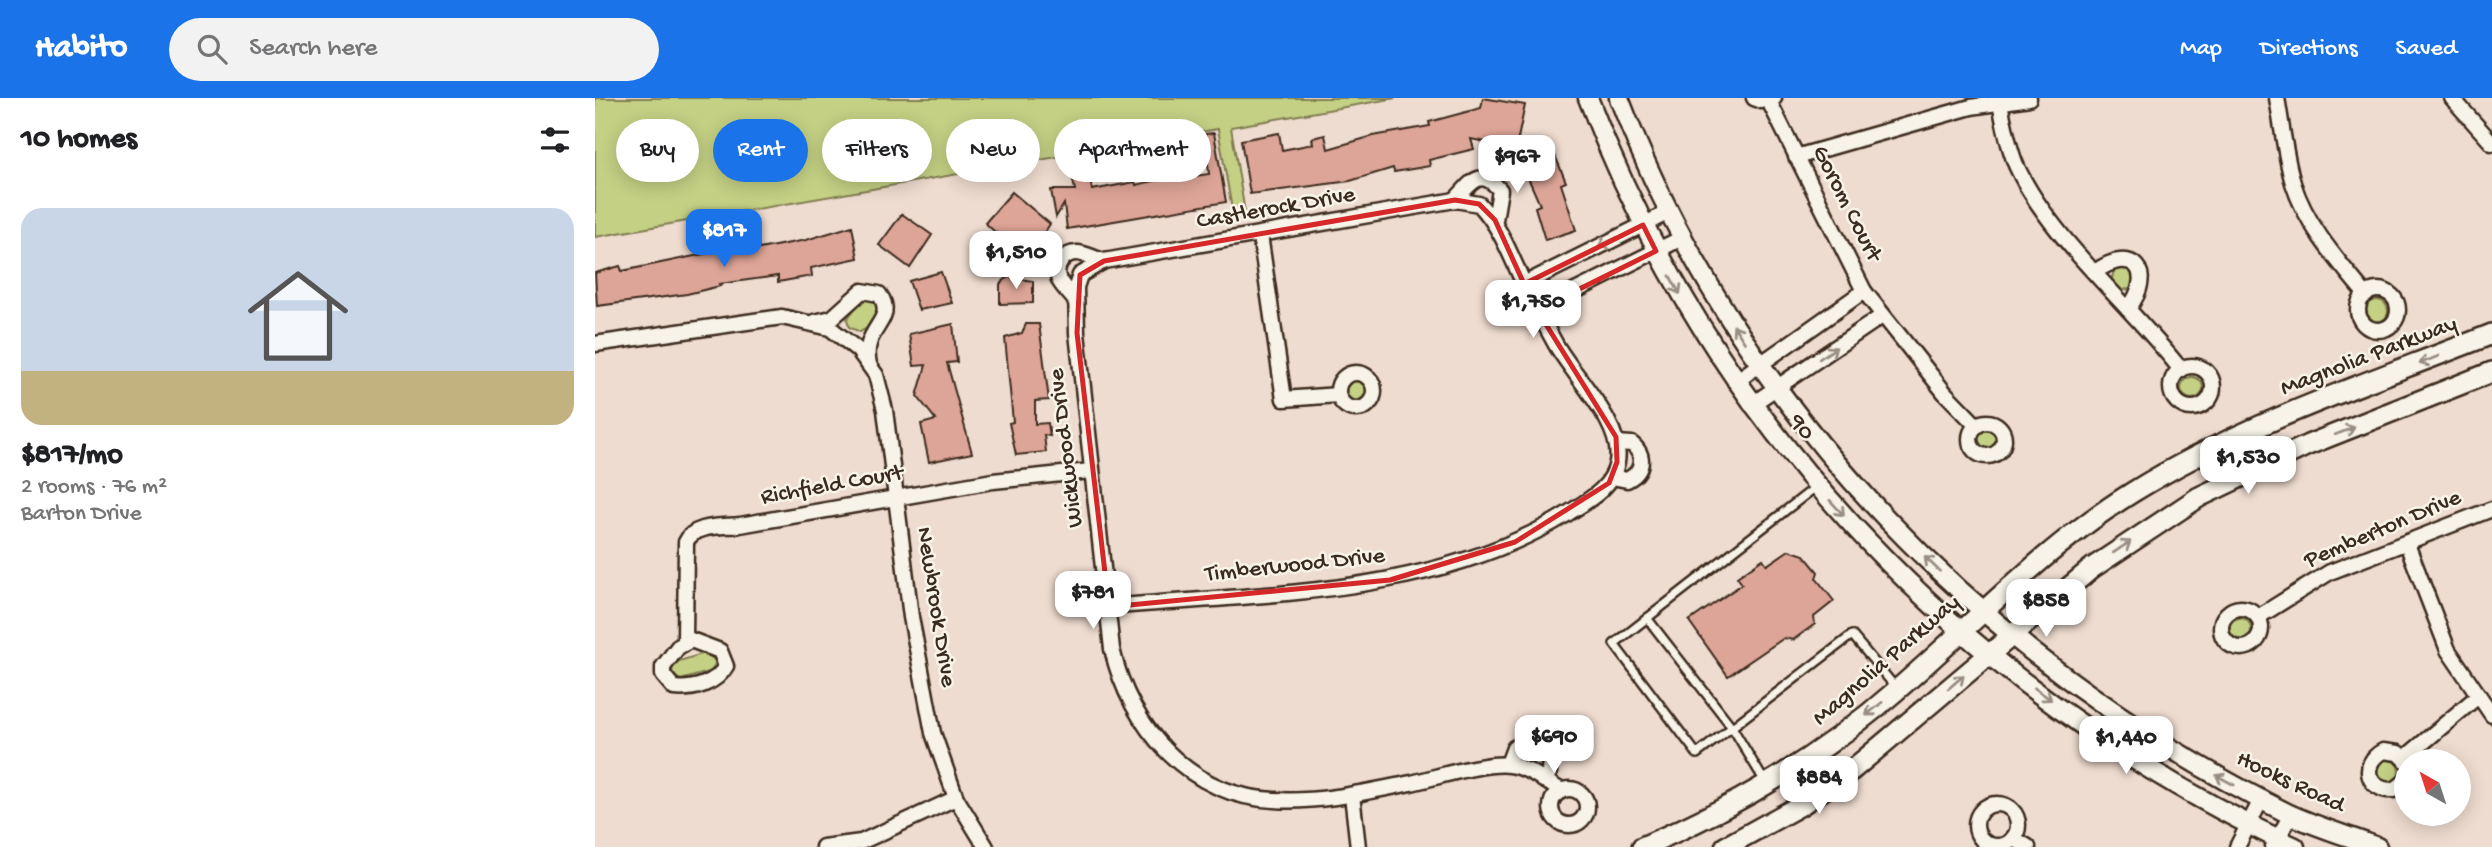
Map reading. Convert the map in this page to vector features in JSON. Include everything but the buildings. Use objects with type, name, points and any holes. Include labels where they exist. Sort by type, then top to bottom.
[{"type":"main road","name":"Magnolia Parkway","points":[[1643,847],[1767,786],[1828,746],[1898,690],[1981,612],[2132,492],[2237,435],[2492,334]]},
{"type":"main road","points":[[1725,847],[1801,805],[1852,770],[2010,634],[2092,568],[2199,497],[2308,445],[2492,373]]},
{"type":"street","name":"90","points":[[1588,98],[1608,152],[1656,251],[1751,405],[1817,486],[1893,568],[1961,631]]},
{"type":"street","name":"90","points":[[1619,98],[1636,141],[1682,238],[1759,365],[1863,493],[1981,612]]},
{"type":"street","points":[[1796,157],[1895,127],[2029,98]]},
{"type":"street","points":[[2277,98],[2293,184],[2303,208],[2321,239],[2366,295]]},
{"type":"street","points":[[2452,98],[2492,143]]},
{"type":"street","name":"Gorom Court","points":[[1766,99],[1864,291],[1882,316],[1977,426]]},
{"type":"street","points":[[2000,103],[2017,166],[2044,209],[2095,272],[2182,370]]},
{"type":"street","points":[[1608,152],[1636,141]]},
{"type":"street","name":"Castlerock Drive","points":[[1455,200],[1471,181],[1483,178],[1492,181],[1500,190],[1495,220]]},
{"type":"street","name":"Castlerock Drive","points":[[1080,275],[1104,261],[1455,200],[1479,204],[1495,220]]},
{"type":"street","points":[[1524,284],[1669,212]]},
{"type":"street","points":[[1495,220],[1524,284],[1566,363],[1616,436],[1617,443],[1632,444],[1637,449],[1641,464],[1639,471],[1627,480],[1612,477]]},
{"type":"street","points":[[1260,235],[1284,400],[1338,395]]},
{"type":"street","points":[[1537,310],[1682,238]]},
{"type":"street","name":"Castlerock Drive","points":[[1060,261],[1068,254],[1078,253],[1104,261]]},
{"type":"street","points":[[2095,272],[2116,260],[2127,261],[2136,268],[2142,276],[2143,286],[2128,309]]},
{"type":"street","name":"Wickwood Drive","points":[[1060,261],[1059,279],[1076,302]]},
{"type":"street","name":"Wickwood Drive","points":[[1080,275],[1076,302],[1091,471],[1112,649],[1126,696],[1139,719],[1176,762],[1211,783],[1247,796],[1296,800],[1352,795],[1508,765]]},
{"type":"street","points":[[595,344],[771,318],[814,322],[832,318],[862,290],[879,294],[885,313],[867,342],[870,365]]},
{"type":"street","name":"Gorom Court","points":[[1735,382],[1864,291]]},
{"type":"street","points":[[1751,405],[1882,316]]},
{"type":"street","points":[[814,322],[846,338],[870,365]]},
{"type":"street","name":"Newbrook Drive","points":[[870,365],[880,386],[885,410],[920,674],[941,761],[956,799],[986,847]]},
{"type":"street","name":"Timberwood Drive","points":[[1109,607],[1346,588],[1390,580],[1480,555],[1515,542],[1581,505],[1609,483],[1617,462],[1617,443]]},
{"type":"street","name":"Richfield Court","points":[[685,642],[683,588],[689,535],[701,528],[715,529],[992,481],[1091,471]]},
{"type":"street","name":"Pemberton Drive","points":[[2258,617],[2330,572],[2492,509]]},
{"type":"street","points":[[2406,544],[2448,650],[2492,715]]},
{"type":"street","name":"Hooks Road","points":[[1981,612],[2057,673],[2225,782],[2291,814],[2377,847]]},
{"type":"street","points":[[1961,631],[1988,654],[2137,760],[2248,824],[2275,843],[2295,847]]},
{"type":"street","points":[[2417,749],[2478,696]]},
{"type":"street","points":[[1543,780],[1549,773],[1550,756],[1538,743],[1521,743],[1509,756],[1508,765],[1527,770],[1543,780],[1562,791]]},
{"type":"street","points":[[2394,752],[2391,750],[2376,755],[2371,761],[2369,776],[2379,789],[2394,790]]},
{"type":"street","points":[[1352,795],[1358,847]]},
{"type":"street","points":[[2237,847],[2262,798]]},
{"type":"street","points":[[823,847],[861,842],[956,799]]},
{"type":"street","points":[[2275,843],[2291,814]]},
{"type":"street","points":[[2013,838],[2028,847]]},
{"type":"lane","points":[[1817,486],[1614,644],[1697,754],[1853,635],[1898,690]]},
{"type":"lane","points":[[1647,618],[1732,727],[1767,786]]},
{"type":"highlighted area","points":[[1455,200],[1479,204],[1495,220],[1524,284],[1643,225],[1656,251],[1537,310],[1616,437],[1617,462],[1609,483],[1515,542],[1390,580],[1109,607],[1077,333],[1080,275],[1104,261]]},
{"type":"green space","points":[[595,98],[1396,98],[1231,127],[1246,219],[1234,221],[1218,129],[1211,130],[1211,119],[1054,119],[1054,157],[1040,160],[1040,119],[946,119],[946,176],[932,179],[932,119],[822,119],[822,182],[912,182],[595,237]]},
{"type":"green space","points":[[2123,268],[2131,271],[2134,279],[2131,287],[2123,290],[2115,287],[2112,279],[2115,271]]},
{"type":"green space","points":[[863,298],[875,300],[879,309],[870,326],[860,332],[849,327],[847,319]]},
{"type":"green space","points":[[2377,300],[2385,303],[2388,311],[2385,319],[2377,322],[2369,319],[2366,311],[2369,303]]},
{"type":"green space","points":[[1359,373],[1372,378],[1377,391],[1372,404],[1359,409],[1346,404],[1341,391],[1346,378]]},
{"type":"green space","points":[[2192,377],[2200,380],[2203,388],[2200,396],[2192,399],[2184,396],[2181,388],[2184,380]]},
{"type":"green space","points":[[1988,428],[1996,431],[1999,439],[1996,447],[1988,450],[1980,447],[1977,439],[1980,431]]},
{"type":"green space","points":[[2240,618],[2248,621],[2251,629],[2248,637],[2240,640],[2232,637],[2229,629],[2232,621]]},
{"type":"green space","points":[[705,653],[716,661],[712,671],[681,680],[673,676],[672,668],[676,662]]},
{"type":"green space","points":[[2392,761],[2394,780],[2388,782],[2380,779],[2377,771],[2380,763]]}]
